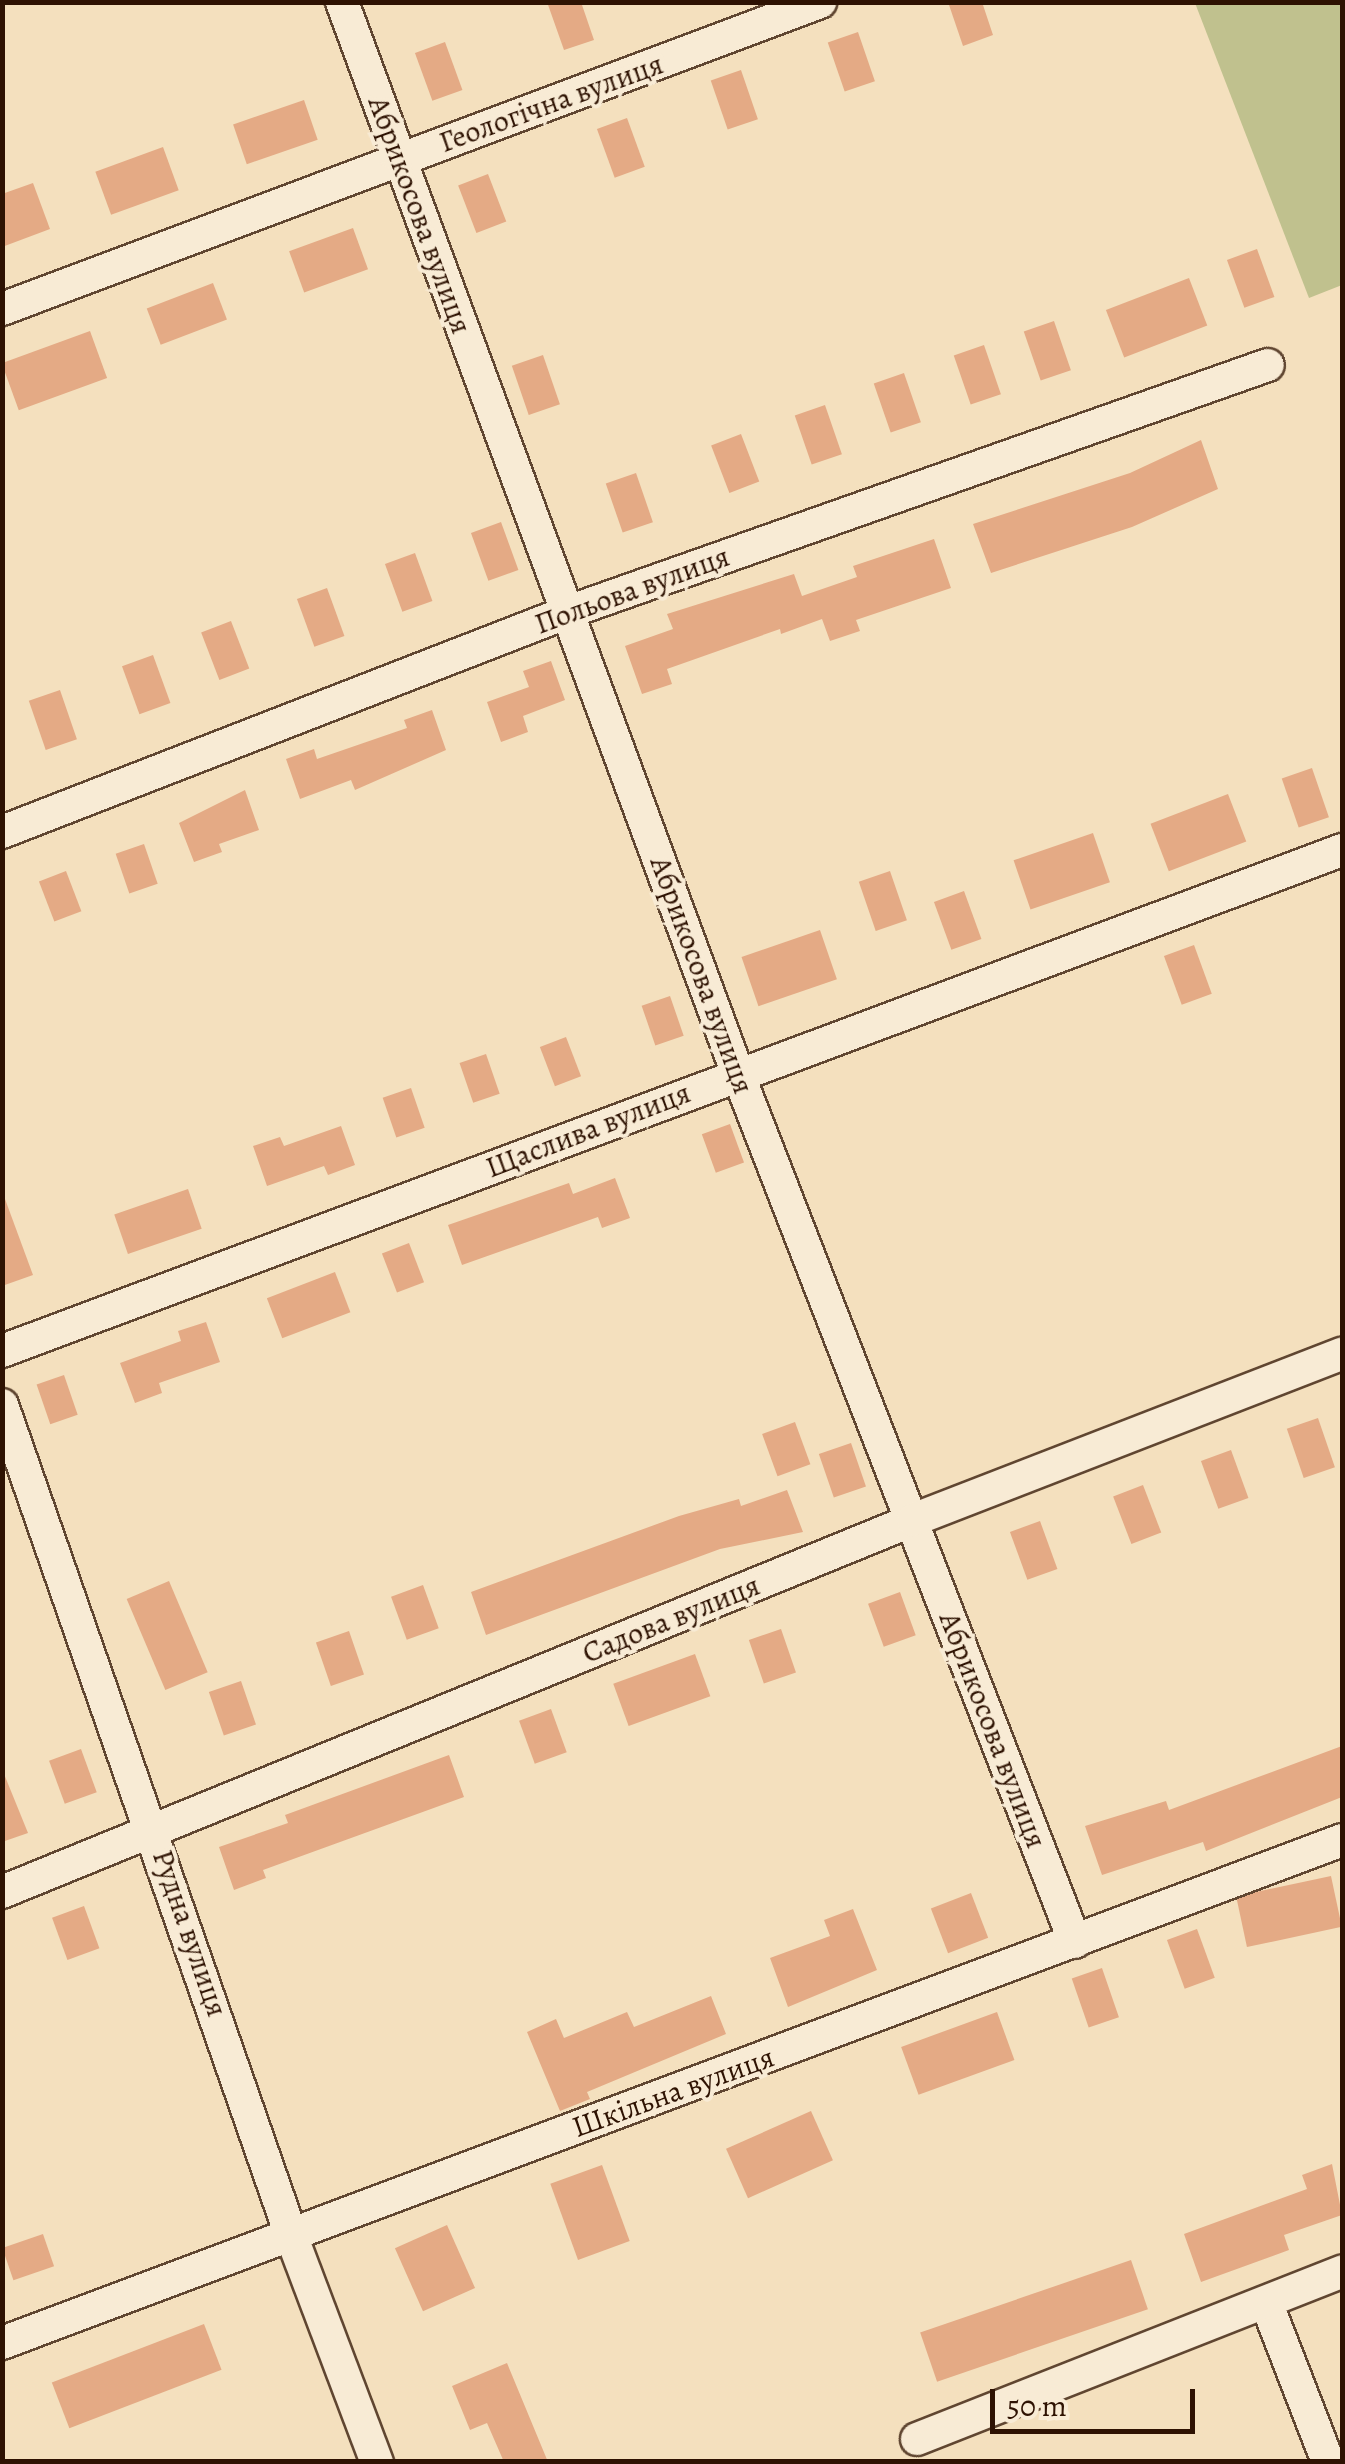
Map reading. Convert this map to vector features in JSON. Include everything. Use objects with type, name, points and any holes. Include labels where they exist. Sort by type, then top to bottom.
[{"type":"street","name":"Абрикосова вулиця","points":[[342,2],[738,1074],[1074,1942]]},
{"type":"street","name":"Геологічна вулиця","points":[[2,309],[820,2]]},
{"type":"street","name":"Польова вулиця","points":[[2,832],[568,612],[1268,364]]},
{"type":"street","name":"Щаслива вулиця","points":[[2,1351],[1342,850]]},
{"type":"street","name":"Садова вулиця","points":[[2,1892],[913,1520],[1342,1354]]},
{"type":"street","name":"Рудна вулиця","points":[[2,1405],[156,1832],[291,2235],[377,2462]]},
{"type":"street","name":"Шкільна вулиця","points":[[2,2343],[1342,1840]]},
{"type":"street","points":[[917,2439],[1342,2272]]},
{"type":"street","points":[[1266,2302],[1328,2462]]},
{"type":"green space","points":[[1195,3],[1342,3],[1342,285],[1309,298]]},
{"type":"building","points":[[547,2],[581,2],[594,40],[564,50]]},
{"type":"building","points":[[948,2],[982,2],[993,35],[963,46]]},
{"type":"building","points":[[858,32],[875,81],[845,92],[828,42]]},
{"type":"building","points":[[445,42],[462,90],[432,101],[415,53]]},
{"type":"building","points":[[741,70],[758,119],[728,130],[711,80]]},
{"type":"building","points":[[304,100],[318,140],[247,164],[233,124]]},
{"type":"building","points":[[627,118],[645,167],[615,178],[597,129]]},
{"type":"building","points":[[163,147],[179,190],[111,215],[95,172]]},
{"type":"building","points":[[488,174],[506,222],[476,233],[458,185]]},
{"type":"building","points":[[33,183],[50,229],[2,247],[2,194]]},
{"type":"building","points":[[353,228],[368,269],[304,293],[289,251]]},
{"type":"building","points":[[1257,249],[1274,297],[1244,308],[1227,260]]},
{"type":"building","points":[[1189,278],[1207,326],[1124,358],[1106,310]]},
{"type":"building","points":[[213,283],[227,319],[161,345],[147,308]]},
{"type":"building","points":[[1054,321],[1071,370],[1041,381],[1024,331]]},
{"type":"building","points":[[90,331],[107,378],[19,410],[2,363]]},
{"type":"building","points":[[984,345],[1001,394],[971,405],[954,355]]},
{"type":"building","points":[[543,355],[560,404],[529,415],[512,366]]},
{"type":"building","points":[[904,373],[921,422],[891,433],[874,383]]},
{"type":"building","points":[[825,405],[842,454],[812,465],[795,415]]},
{"type":"building","points":[[741,434],[759,482],[729,493],[711,445]]},
{"type":"building","points":[[1201,440],[1218,489],[1132,527],[991,573],[973,524],[1130,473]]},
{"type":"building","points":[[636,473],[653,522],[623,533],[606,483]]},
{"type":"building","points":[[501,522],[518,570],[488,581],[471,533]]},
{"type":"building","points":[[934,539],[951,588],[856,620],[860,631],[830,641],[822,619],[781,634],[780,629],[667,669],[672,684],[642,694],[625,646],[673,629],[667,614],[794,574],[802,596],[857,577],[853,566]]},
{"type":"building","points":[[415,553],[432,601],[402,612],[385,564]]},
{"type":"building","points":[[327,588],[344,636],[314,647],[297,599]]},
{"type":"building","points":[[231,621],[249,669],[219,680],[201,632]]},
{"type":"building","points":[[153,655],[170,703],[139,714],[122,666]]},
{"type":"building","points":[[551,661],[565,700],[523,716],[528,732],[501,742],[487,702],[529,687],[523,671]]},
{"type":"building","points":[[60,690],[77,739],[46,750],[29,701]]},
{"type":"building","points":[[432,710],[446,750],[355,790],[351,780],[300,799],[286,759],[314,749],[317,759],[407,728],[404,720]]},
{"type":"building","points":[[1312,768],[1329,817],[1299,828],[1282,778]]},
{"type":"building","points":[[245,790],[259,830],[219,844],[222,852],[194,862],[179,823]]},
{"type":"building","points":[[1228,794],[1246,842],[1169,871],[1151,824]]},
{"type":"building","points":[[1093,833],[1110,882],[1031,910],[1014,860]]},
{"type":"building","points":[[144,844],[158,884],[129,893],[116,854]]},
{"type":"building","points":[[66,871],[81,911],[54,922],[39,881]]},
{"type":"building","points":[[890,871],[907,920],[876,931],[859,882]]},
{"type":"building","points":[[964,891],[981,939],[951,950],[934,902]]},
{"type":"building","points":[[820,930],[837,979],[758,1006],[742,957]]},
{"type":"building","points":[[1194,945],[1212,994],[1182,1005],[1164,956]]},
{"type":"building","points":[[670,996],[684,1036],[655,1045],[642,1006]]},
{"type":"building","points":[[566,1037],[581,1076],[555,1086],[540,1047]]},
{"type":"building","points":[[486,1054],[500,1094],[473,1103],[460,1063]]},
{"type":"building","points":[[411,1088],[425,1128],[396,1137],[383,1098]]},
{"type":"building","points":[[730,1124],[744,1163],[716,1173],[702,1134]]},
{"type":"building","points":[[341,1126],[355,1165],[328,1175],[324,1166],[267,1186],[253,1146],[280,1137],[284,1146]]},
{"type":"building","points":[[615,1178],[630,1218],[602,1228],[598,1217],[462,1265],[448,1225],[569,1183],[573,1194]]},
{"type":"building","points":[[188,1189],[202,1229],[128,1254],[114,1214]]},
{"type":"building","points":[[5,1199],[33,1275],[2,1286],[2,1200]]},
{"type":"building","points":[[409,1243],[424,1282],[397,1293],[382,1253]]},
{"type":"building","points":[[335,1272],[350,1312],[282,1338],[267,1298]]},
{"type":"building","points":[[206,1322],[220,1362],[159,1383],[162,1393],[135,1403],[120,1363],[181,1341],[178,1331]]},
{"type":"building","points":[[64,1375],[78,1415],[50,1424],[37,1384]]},
{"type":"building","points":[[1318,1418],[1335,1467],[1304,1478],[1287,1429]]},
{"type":"building","points":[[795,1422],[810,1464],[778,1476],[762,1434]]},
{"type":"building","points":[[851,1443],[866,1486],[834,1498],[819,1454]]},
{"type":"building","points":[[1231,1450],[1248,1498],[1218,1509],[1201,1461]]},
{"type":"building","points":[[1143,1485],[1161,1533],[1131,1544],[1113,1496]]},
{"type":"building","points":[[787,1490],[803,1532],[720,1549],[486,1635],[471,1592],[679,1516],[739,1499],[741,1506]]},
{"type":"building","points":[[1040,1521],[1057,1569],[1027,1580],[1010,1532]]},
{"type":"building","points":[[169,1581],[208,1672],[165,1690],[127,1599]]},
{"type":"building","points":[[423,1585],[439,1628],[407,1640],[391,1597]]},
{"type":"building","points":[[900,1592],[916,1635],[884,1647],[868,1604]]},
{"type":"building","points":[[781,1629],[796,1672],[764,1684],[749,1640]]},
{"type":"building","points":[[349,1631],[364,1674],[331,1686],[316,1642]]},
{"type":"building","points":[[695,1654],[710,1696],[629,1726],[613,1684]]},
{"type":"building","points":[[241,1681],[256,1724],[224,1736],[209,1692]]},
{"type":"building","points":[[551,1709],[567,1752],[535,1764],[519,1721]]},
{"type":"building","points":[[1342,1746],[1342,1797],[1206,1851],[1203,1842],[1102,1875],[1085,1826],[1166,1801],[1169,1810]]},
{"type":"building","points":[[81,1749],[97,1792],[65,1804],[49,1761]]},
{"type":"building","points":[[449,1755],[464,1797],[263,1870],[266,1878],[234,1890],[219,1847],[288,1823],[285,1815]]},
{"type":"building","points":[[2,1769],[28,1833],[2,1842]]},
{"type":"building","points":[[1331,1876],[1342,1927],[1247,1947],[1236,1896]]},
{"type":"building","points":[[971,1893],[988,1938],[948,1953],[931,1908]]},
{"type":"building","points":[[84,1906],[99,1948],[67,1960],[52,1918]]},
{"type":"building","points":[[853,1909],[877,1970],[788,2007],[770,1958],[830,1936],[824,1920]]},
{"type":"building","points":[[1197,1929],[1215,1978],[1185,1989],[1167,1940]]},
{"type":"building","points":[[1102,1968],[1119,2017],[1089,2028],[1072,1978]]},
{"type":"building","points":[[711,1996],[726,2034],[587,2092],[590,2099],[560,2111],[527,2032],[556,2019],[564,2038],[627,2012],[634,2027]]},
{"type":"building","points":[[997,2012],[1014,2060],[919,2095],[901,2047]]},
{"type":"building","points":[[811,2111],[833,2160],[748,2198],[726,2149]]},
{"type":"building","points":[[1332,2164],[1342,2215],[1284,2235],[1289,2250],[1201,2282],[1184,2234],[1307,2189],[1302,2175]]},
{"type":"building","points":[[602,2165],[630,2241],[578,2260],[550,2184]]},
{"type":"building","points":[[447,2225],[475,2288],[423,2311],[395,2248]]},
{"type":"building","points":[[43,2234],[54,2266],[13,2280],[2,2248]]},
{"type":"building","points":[[1131,2260],[1148,2309],[937,2382],[920,2333]]},
{"type":"building","points":[[204,2324],[222,2370],[69,2428],[52,2382]]},
{"type":"building","points":[[507,2363],[548,2462],[504,2462],[487,2423],[470,2430],[452,2386]]}]
